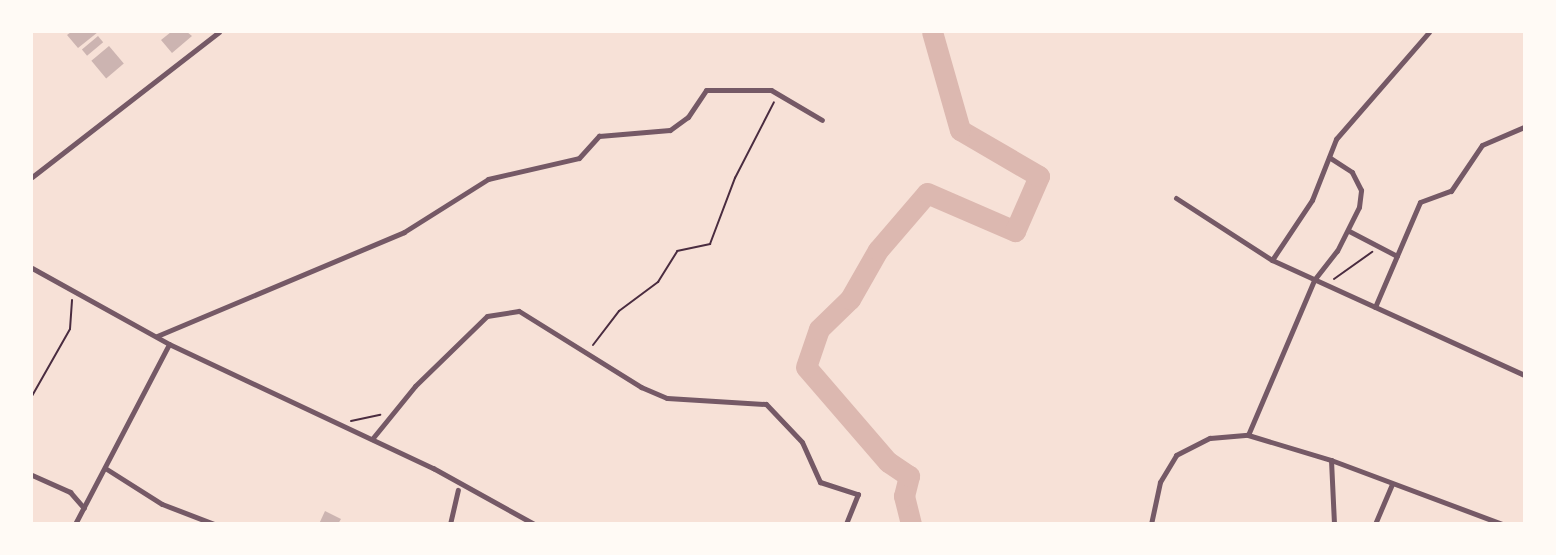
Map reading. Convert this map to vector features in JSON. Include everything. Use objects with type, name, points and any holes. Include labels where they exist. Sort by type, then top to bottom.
[{"type":"street","points":[[32,177],[219,32]]},
{"type":"street","points":[[1272,260],[1312,200],[1329,157],[1344,129],[1429,32]]},
{"type":"street","points":[[157,336],[404,232],[488,180],[579,158],[599,136],[670,130],[688,117],[706,90],[778,93],[822,120]]},
{"type":"street","points":[[1375,307],[1420,202],[1451,191],[1482,145],[1524,127]]},
{"type":"street","points":[[1248,435],[1314,280],[1349,230],[1359,207],[1360,184],[1352,172],[1329,157]]},
{"type":"street","points":[[1176,198],[1272,260],[1524,375]]},
{"type":"street","points":[[1349,230],[1397,256]]},
{"type":"street","points":[[32,268],[169,344],[340,423],[534,523]]},
{"type":"street","points":[[372,439],[394,412],[487,316],[519,311],[529,314],[641,387],[667,398],[766,404],[802,442],[820,482],[856,492],[846,523]]},
{"type":"street","points":[[75,523],[169,344]]},
{"type":"street","points":[[1151,523],[1160,482],[1177,455],[1210,438],[1248,435],[1331,460],[1502,523]]},
{"type":"street","points":[[1331,460],[1334,523]]},
{"type":"street","points":[[105,468],[162,504],[214,523]]},
{"type":"street","points":[[32,475],[70,492],[84,508]]},
{"type":"street","points":[[1375,523],[1392,484]]},
{"type":"street","points":[[450,523],[458,490]]},
{"type":"path","points":[[588,352],[619,311],[658,282],[677,251],[710,244],[735,178],[778,93]]},
{"type":"path","points":[[1324,284],[1378,246]]},
{"type":"path","points":[[32,396],[70,329],[71,289]]},
{"type":"path","points":[[340,423],[394,412]]},
{"type":"building","points":[[71,32],[98,32],[78,48],[67,35]]},
{"type":"building","points":[[171,32],[187,32],[192,36],[172,53],[161,40]]},
{"type":"building","points":[[98,36],[103,42],[87,56],[82,49]]},
{"type":"building","points":[[109,46],[124,64],[106,78],[91,61]]},
{"type":"building","points":[[325,511],[341,519],[338,524],[319,524]]},
{"type":"waterway","points":[[911,524],[904,496],[909,476],[888,462],[806,367],[819,329],[850,299],[878,250],[927,193],[1015,231],[1039,176],[960,130],[932,32]]}]
